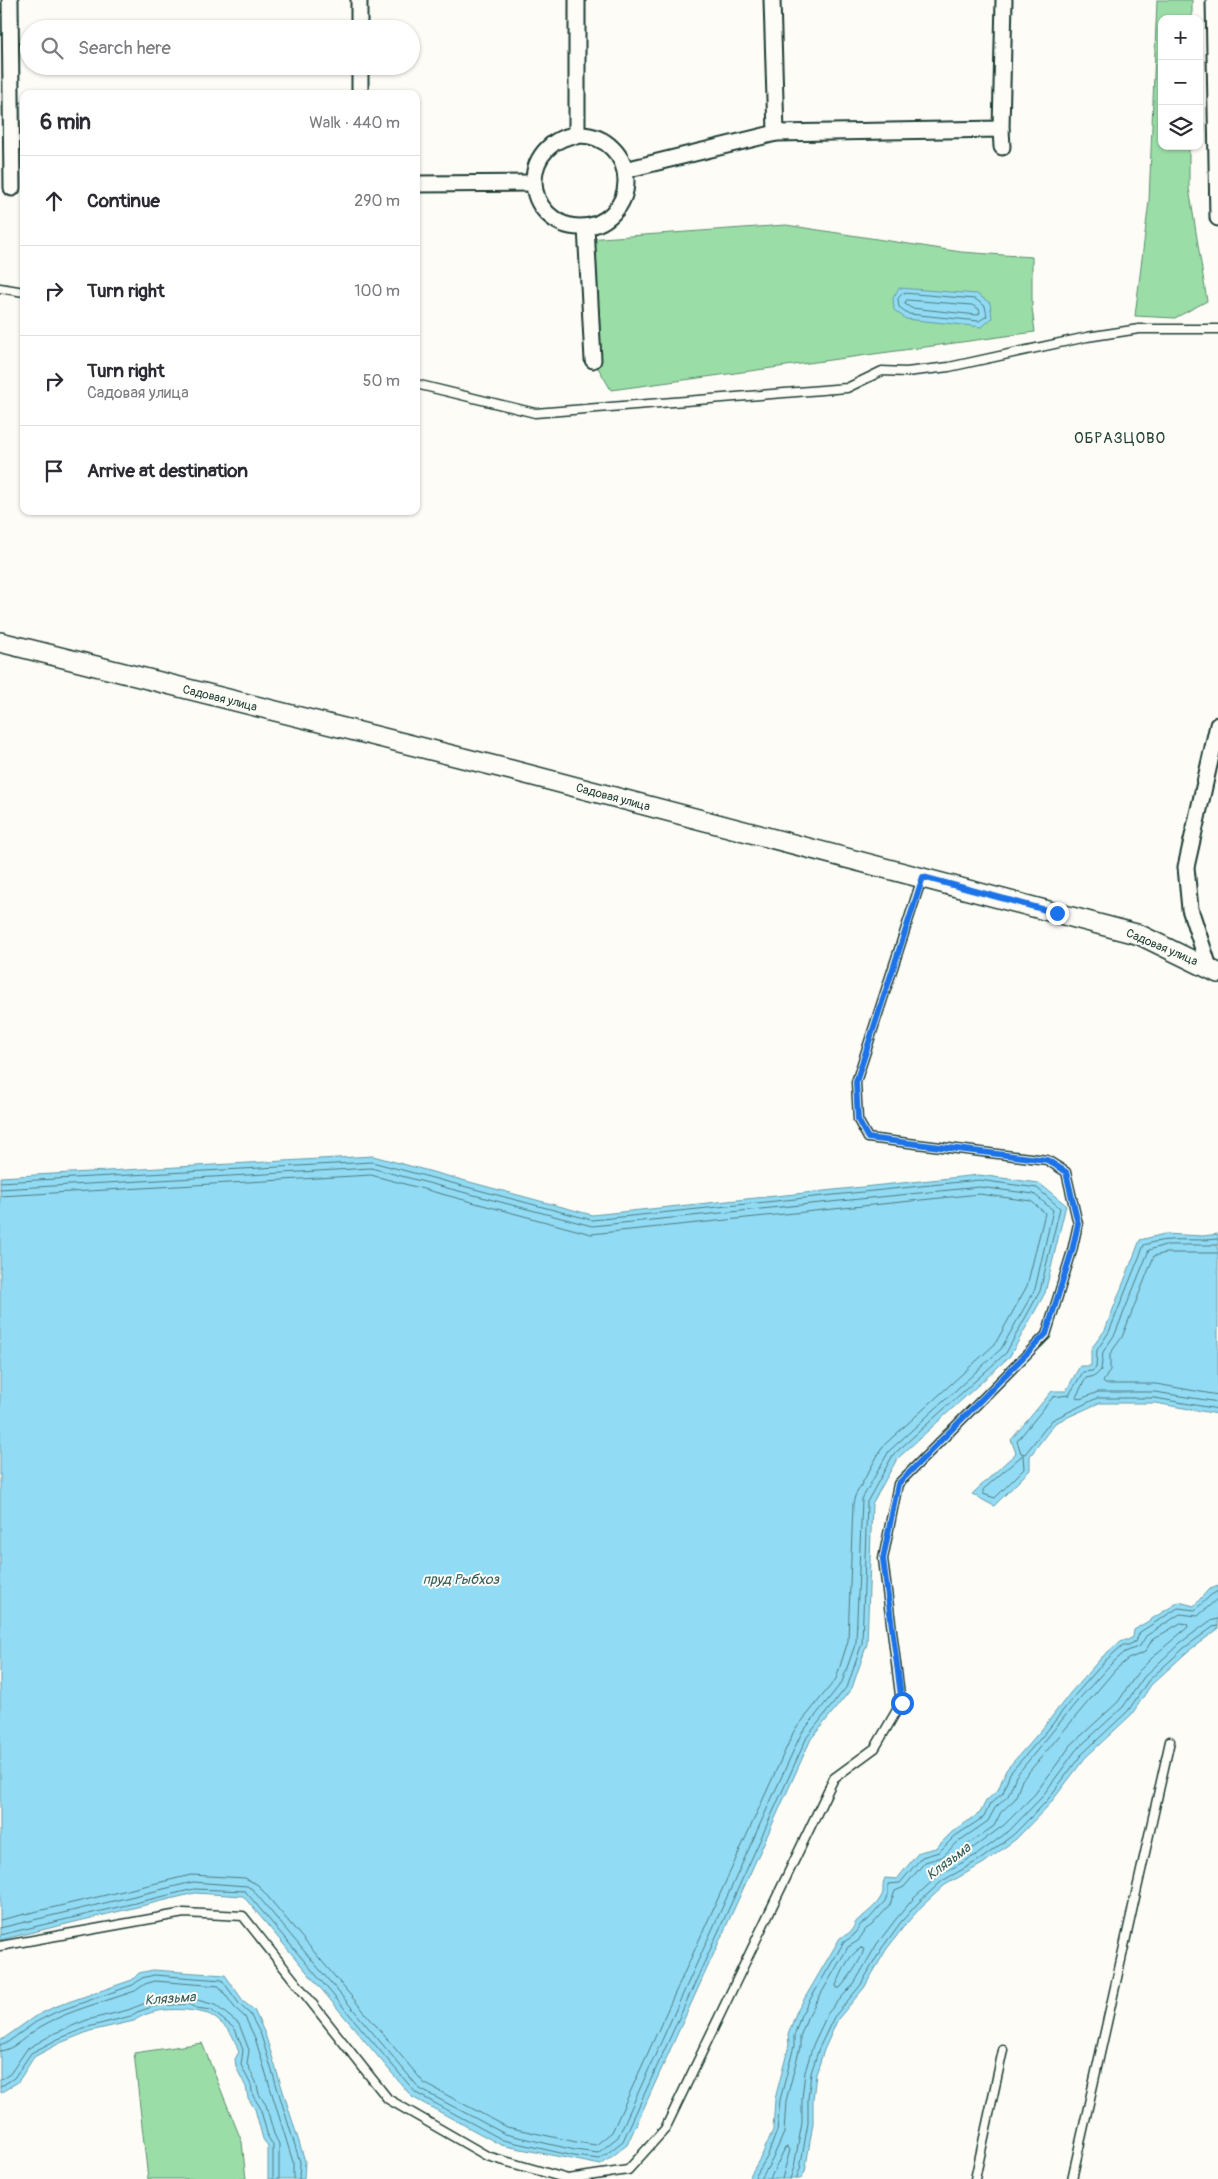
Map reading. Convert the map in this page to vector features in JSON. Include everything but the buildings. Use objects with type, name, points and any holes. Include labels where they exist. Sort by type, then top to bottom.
[{"type":"street","points":[[10,0],[12,188]]},
{"type":"street","points":[[359,0],[359,20]]},
{"type":"street","points":[[577,0],[577,136]]},
{"type":"street","points":[[772,0],[776,133]]},
{"type":"street","points":[[1002,147],[1004,0]]},
{"type":"street","points":[[1214,0],[1218,218]]},
{"type":"street","points":[[360,75],[360,90]]},
{"type":"street","points":[[625,170],[776,133],[1001,129]]},
{"type":"street","points":[[577,136],[593,136],[608,144],[618,155],[625,170],[626,190],[618,208],[604,221],[586,227],[566,226],[549,216],[537,201],[532,183],[536,164],[546,149],[560,139],[577,136]]},
{"type":"street","points":[[420,184],[532,183]]},
{"type":"street","points":[[586,227],[593,360]]},
{"type":"street","name":"Садовая улица","points":[[0,642],[511,770],[1140,935],[1213,970]]},
{"type":"street","points":[[1213,970],[1190,909],[1186,867],[1218,726]]},
{"type":"lane","points":[[0,288],[20,291]]},
{"type":"lane","points":[[420,385],[535,413],[847,388],[882,371],[906,372],[949,367],[1087,337],[1139,329],[1218,329]]},
{"type":"lane","points":[[0,1946],[184,1913],[243,1916],[388,2099],[487,2156],[568,2179],[628,2170],[666,2129],[834,1778],[875,1748],[902,1703],[883,1559],[898,1484],[1046,1334],[1072,1251],[1078,1224],[1066,1172],[1047,1160],[868,1138],[858,1120],[856,1082],[923,877]]},
{"type":"lane","points":[[1072,2179],[1170,1741]]},
{"type":"lane","points":[[975,2179],[1003,2050]]},
{"type":"green space","points":[[1157,0],[1192,0],[1192,15],[1158,15],[1158,150],[1189,150],[1189,188],[1207,301],[1175,318],[1135,316],[1149,201]]},
{"type":"green space","points":[[786,225],[961,252],[1032,257],[1032,308],[1035,332],[611,390],[597,366],[587,239]]},
{"type":"green space","points":[[202,2043],[242,2142],[246,2179],[148,2179],[134,2053]]},
{"type":"water","points":[[899,288],[977,294],[990,303],[992,318],[982,327],[906,319],[894,310],[893,298]]},
{"type":"water","name":"пруд Рыбхоз","points":[[373,1156],[592,1215],[979,1175],[1039,1183],[1066,1205],[1045,1293],[1010,1356],[897,1459],[872,1504],[867,1644],[852,1688],[811,1739],[627,2145],[601,2165],[501,2145],[412,2097],[243,1896],[195,1893],[0,1940],[0,1177]]},
{"type":"water","points":[[1164,1234],[1203,1236],[1218,1234],[1218,1414],[1155,1403],[1099,1403],[1055,1423],[1030,1456],[1030,1470],[994,1506],[972,1494],[1016,1453],[1011,1440],[1052,1391],[1066,1391],[1080,1366],[1091,1366],[1091,1349],[1105,1330],[1140,1240]]},
{"type":"water","name":"Клязьма","points":[[1218,1586],[1218,1629],[1187,1652],[1151,1685],[1132,1714],[1085,1758],[1049,1805],[1016,1839],[984,1863],[945,1885],[922,1906],[886,1950],[864,1988],[838,2019],[824,2050],[816,2074],[813,2123],[805,2172],[800,2179],[748,2179],[762,2155],[773,2130],[775,2099],[789,2045],[788,2035],[796,2013],[840,1938],[850,1932],[858,1920],[879,1900],[882,1895],[885,1878],[897,1879],[919,1852],[936,1848],[952,1832],[980,1813],[986,1801],[998,1790],[1006,1770],[1102,1657],[1122,1640],[1128,1640],[1133,1637],[1134,1630],[1179,1602],[1194,1606],[1208,1590]]},
{"type":"water","name":"Клязьма","points":[[153,1970],[225,1975],[244,2002],[254,2010],[265,2034],[305,2161],[304,2179],[268,2179],[268,2147],[263,2139],[255,2109],[248,2098],[246,2087],[236,2067],[235,2059],[239,2052],[234,2038],[219,2021],[208,2014],[190,2010],[160,2011],[142,2016],[134,2021],[90,2031],[60,2043],[34,2057],[18,2082],[0,2093],[0,2041],[34,2017],[54,2007],[132,1980],[139,1973]]},
{"type":"district","name":"ОБРАЗЦОВО","points":[[1120,438]]},
{"type":"route","points":[[902,1703],[883,1559],[898,1484],[1046,1334],[1072,1251],[1078,1224],[1066,1172],[1047,1160],[916,1146],[868,1138],[858,1120],[856,1082],[923,877],[1057,913]]}]
